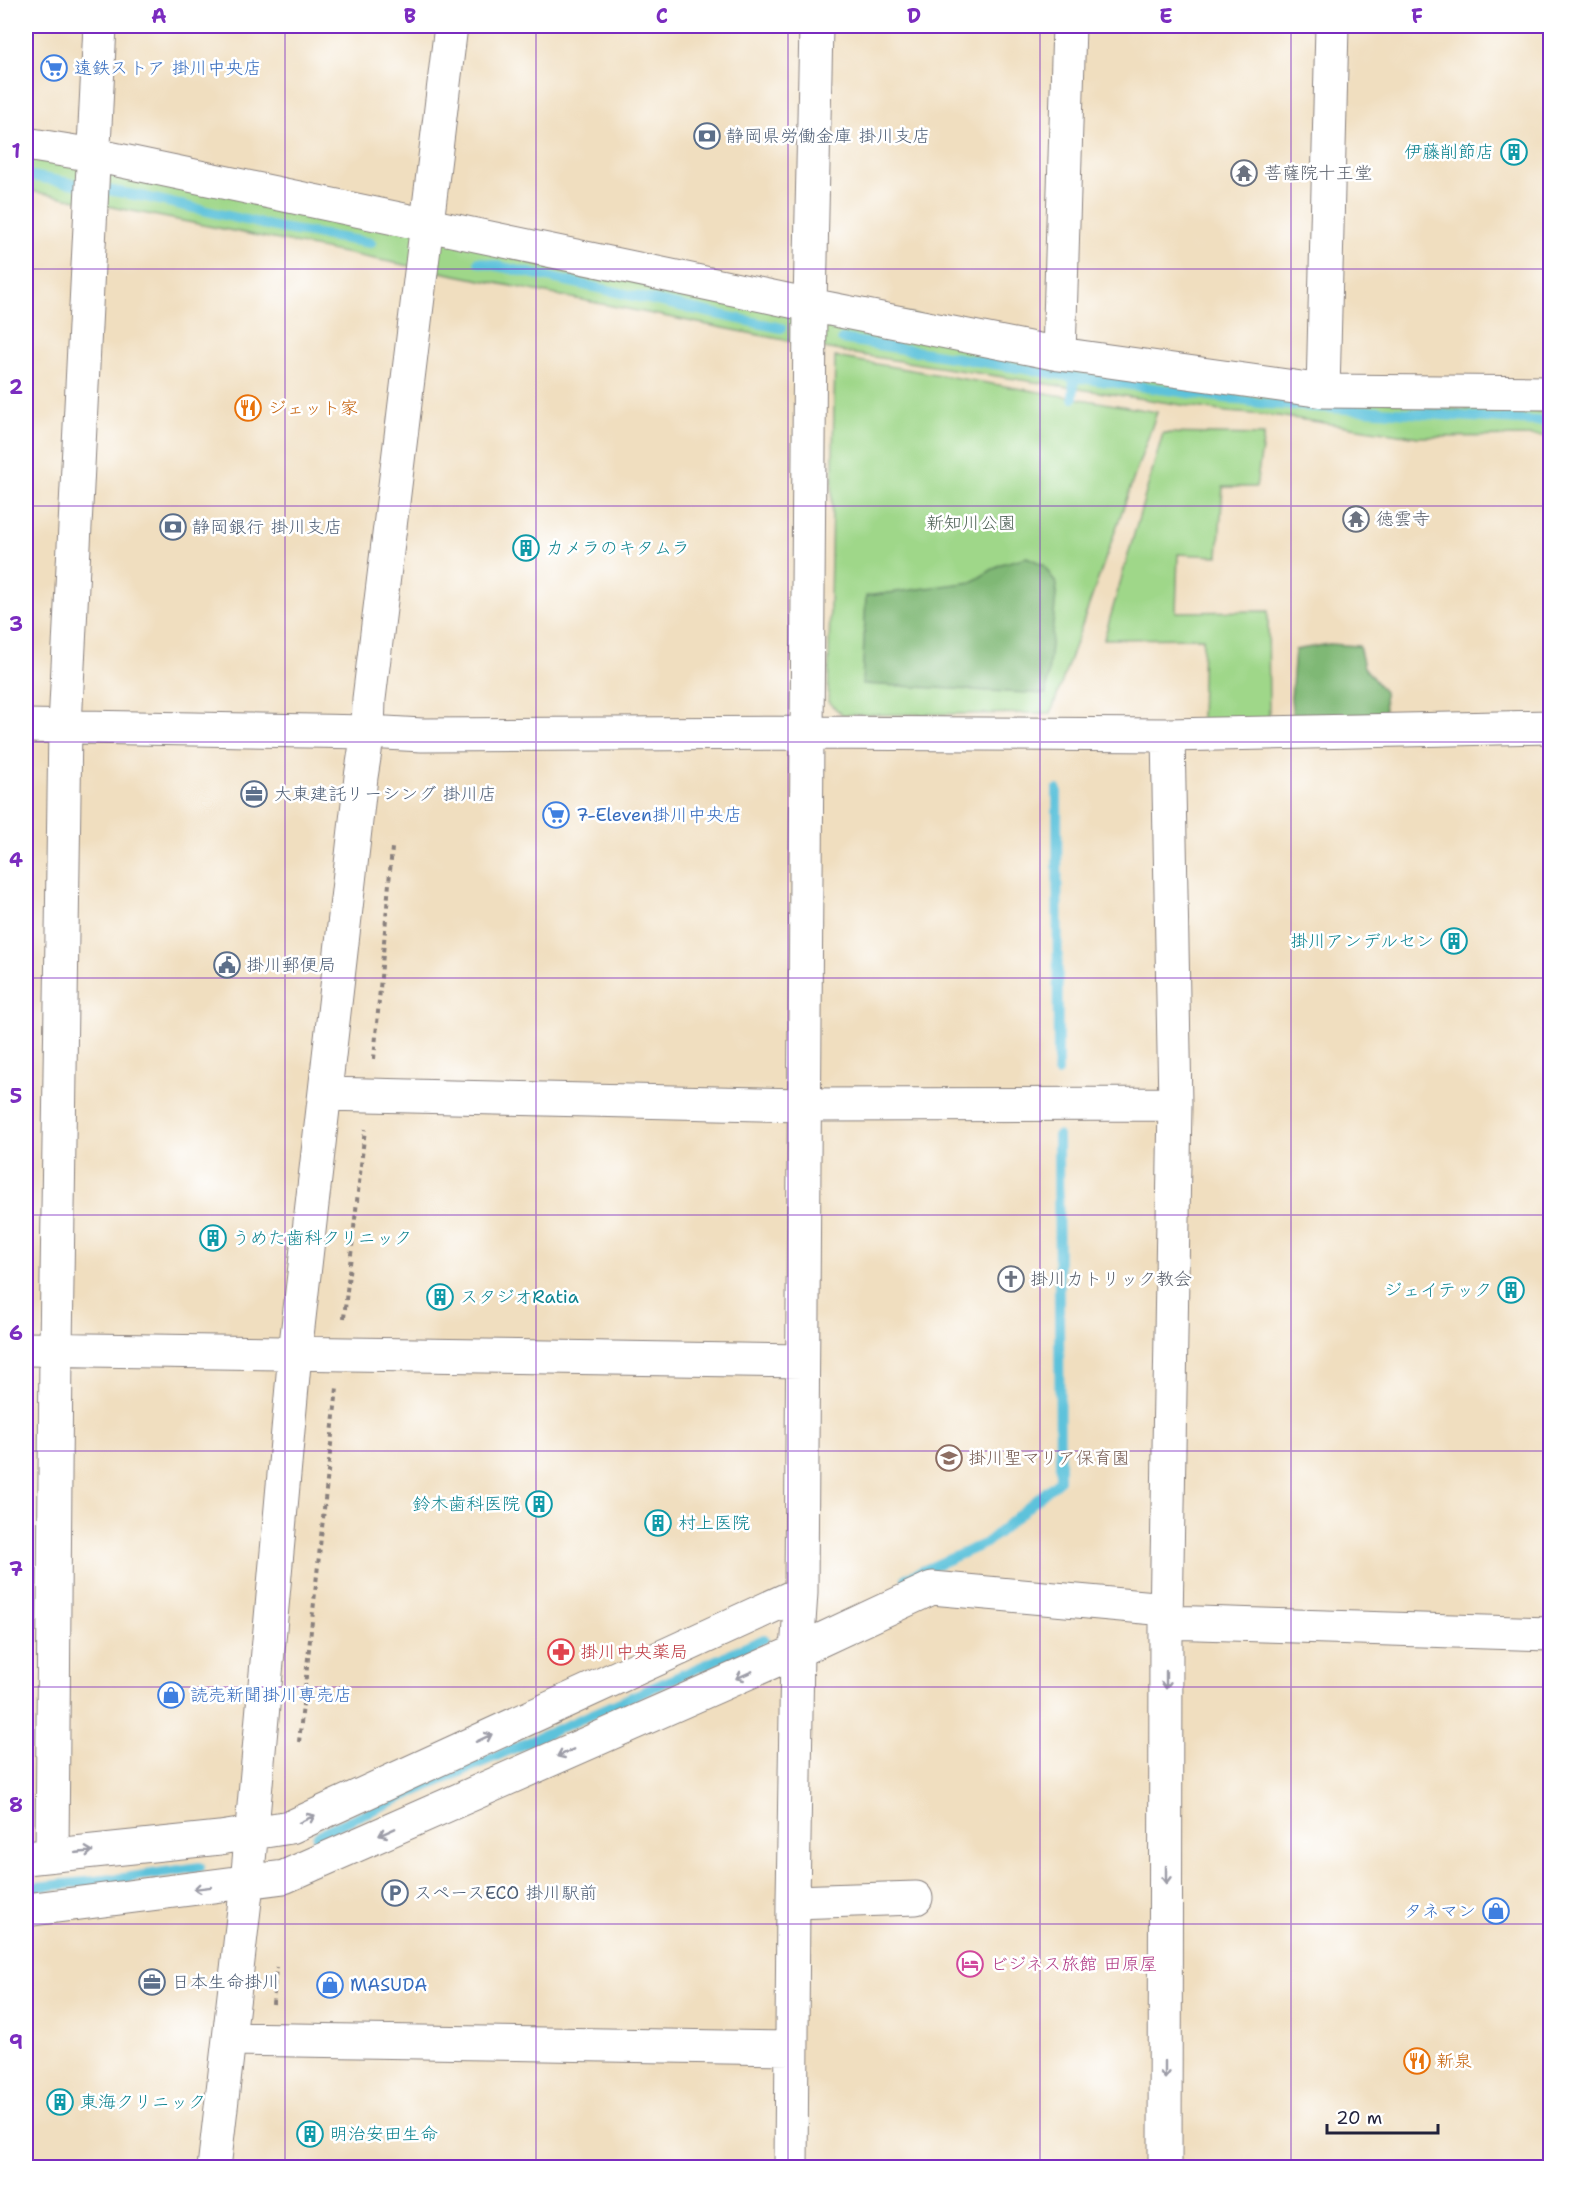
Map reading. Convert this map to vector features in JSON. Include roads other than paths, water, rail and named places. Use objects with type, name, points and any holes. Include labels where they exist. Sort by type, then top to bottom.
[{"type":"street","points":[[100,26],[88,228],[65,726],[40,1349],[39,1857],[220,1838],[291,1827],[801,1593]]},
{"type":"street","points":[[214,2168],[231,2039],[247,1883],[295,1353],[368,732],[369,699],[451,26]]},
{"type":"street","points":[[791,2168],[793,1902],[801,1593],[810,305],[816,26]]},
{"type":"street","points":[[1059,354],[1068,26]]},
{"type":"street","points":[[1323,391],[1332,26]]},
{"type":"street","points":[[26,144],[94,155],[810,305],[1059,354],[1323,391],[1551,393]]},
{"type":"street","points":[[26,726],[422,735],[807,733],[1168,735],[1551,727]]},
{"type":"street","points":[[1165,2168],[1166,1615],[1175,1104],[1168,735]]},
{"type":"street","points":[[325,1094],[803,1105],[1175,1104]]},
{"type":"street","points":[[40,1349],[801,1361]]},
{"type":"street","points":[[26,1910],[284,1877],[798,1651],[932,1588],[1166,1615],[1551,1634]]},
{"type":"street","points":[[793,1902],[916,1898]]},
{"type":"street","points":[[231,2039],[791,2048]]},
{"type":"waterway","points":[[26,175],[146,197],[280,228],[371,243]]},
{"type":"waterway","points":[[479,262],[781,328]]},
{"type":"waterway","points":[[842,339],[1074,377],[1268,404],[1550,422]]},
{"type":"waterway","points":[[1073,398],[1074,377]]},
{"type":"waterway","points":[[1057,790],[1058,1072]]},
{"type":"waterway","points":[[906,1578],[986,1543],[1060,1480],[1058,1136]]},
{"type":"waterway","points":[[317,1837],[325,1831],[764,1639]]},
{"type":"waterway","points":[[26,1888],[124,1878],[200,1867]]},
{"type":"place","name":"遠鉄ストア 掛川中央店","points":[[54,68]]},
{"type":"place","name":"静岡県労働金庫 掛川支店","points":[[707,136]]},
{"type":"place","name":"伊藤削節店","points":[[1514,152]]},
{"type":"place","name":"菩薩院十王堂","points":[[1244,173]]},
{"type":"place","name":"ジェット家","points":[[248,408]]},
{"type":"place","name":"徳雲寺","points":[[1356,519]]},
{"type":"place","name":"静岡銀行 掛川支店","points":[[173,527]]},
{"type":"place","name":"カメラのキタムラ","points":[[526,548]]},
{"type":"place","name":"大東建託リーシング 掛川店","points":[[254,794]]},
{"type":"place","name":"7-Eleven掛川中央店","points":[[556,815]]},
{"type":"place","name":"掛川アンデルセン","points":[[1454,941]]},
{"type":"place","name":"掛川郵便局","points":[[227,965]]},
{"type":"place","name":"うめた歯科クリニック","points":[[213,1238]]},
{"type":"place","name":"掛川カトリック教会","points":[[1011,1279]]},
{"type":"place","name":"ジェイテック","points":[[1511,1290]]},
{"type":"place","name":"スタジオRatia","points":[[440,1297]]},
{"type":"place","name":"掛川聖マリア保育園","points":[[949,1458]]},
{"type":"place","name":"鈴木歯科医院","points":[[539,1504]]},
{"type":"place","name":"村上医院","points":[[658,1523]]},
{"type":"place","name":"掛川中央薬局","points":[[561,1652]]},
{"type":"place","name":"読売新聞掛川専売店","points":[[171,1695]]},
{"type":"place","name":"スペースECO 掛川駅前","points":[[395,1893]]},
{"type":"place","name":"タネマン","points":[[1496,1911]]},
{"type":"place","name":"ビジネス旅館 田原屋","points":[[970,1964]]},
{"type":"place","name":"日本生命掛川","points":[[152,1982]]},
{"type":"place","name":"MASUDA","points":[[330,1985]]},
{"type":"place","name":"新泉","points":[[1417,2061]]},
{"type":"place","name":"東海クリニック","points":[[60,2102]]},
{"type":"place","name":"明治安田生命","points":[[310,2134]]},
{"type":"park label","name":"新知川公園","points":[[971,523]]}]
